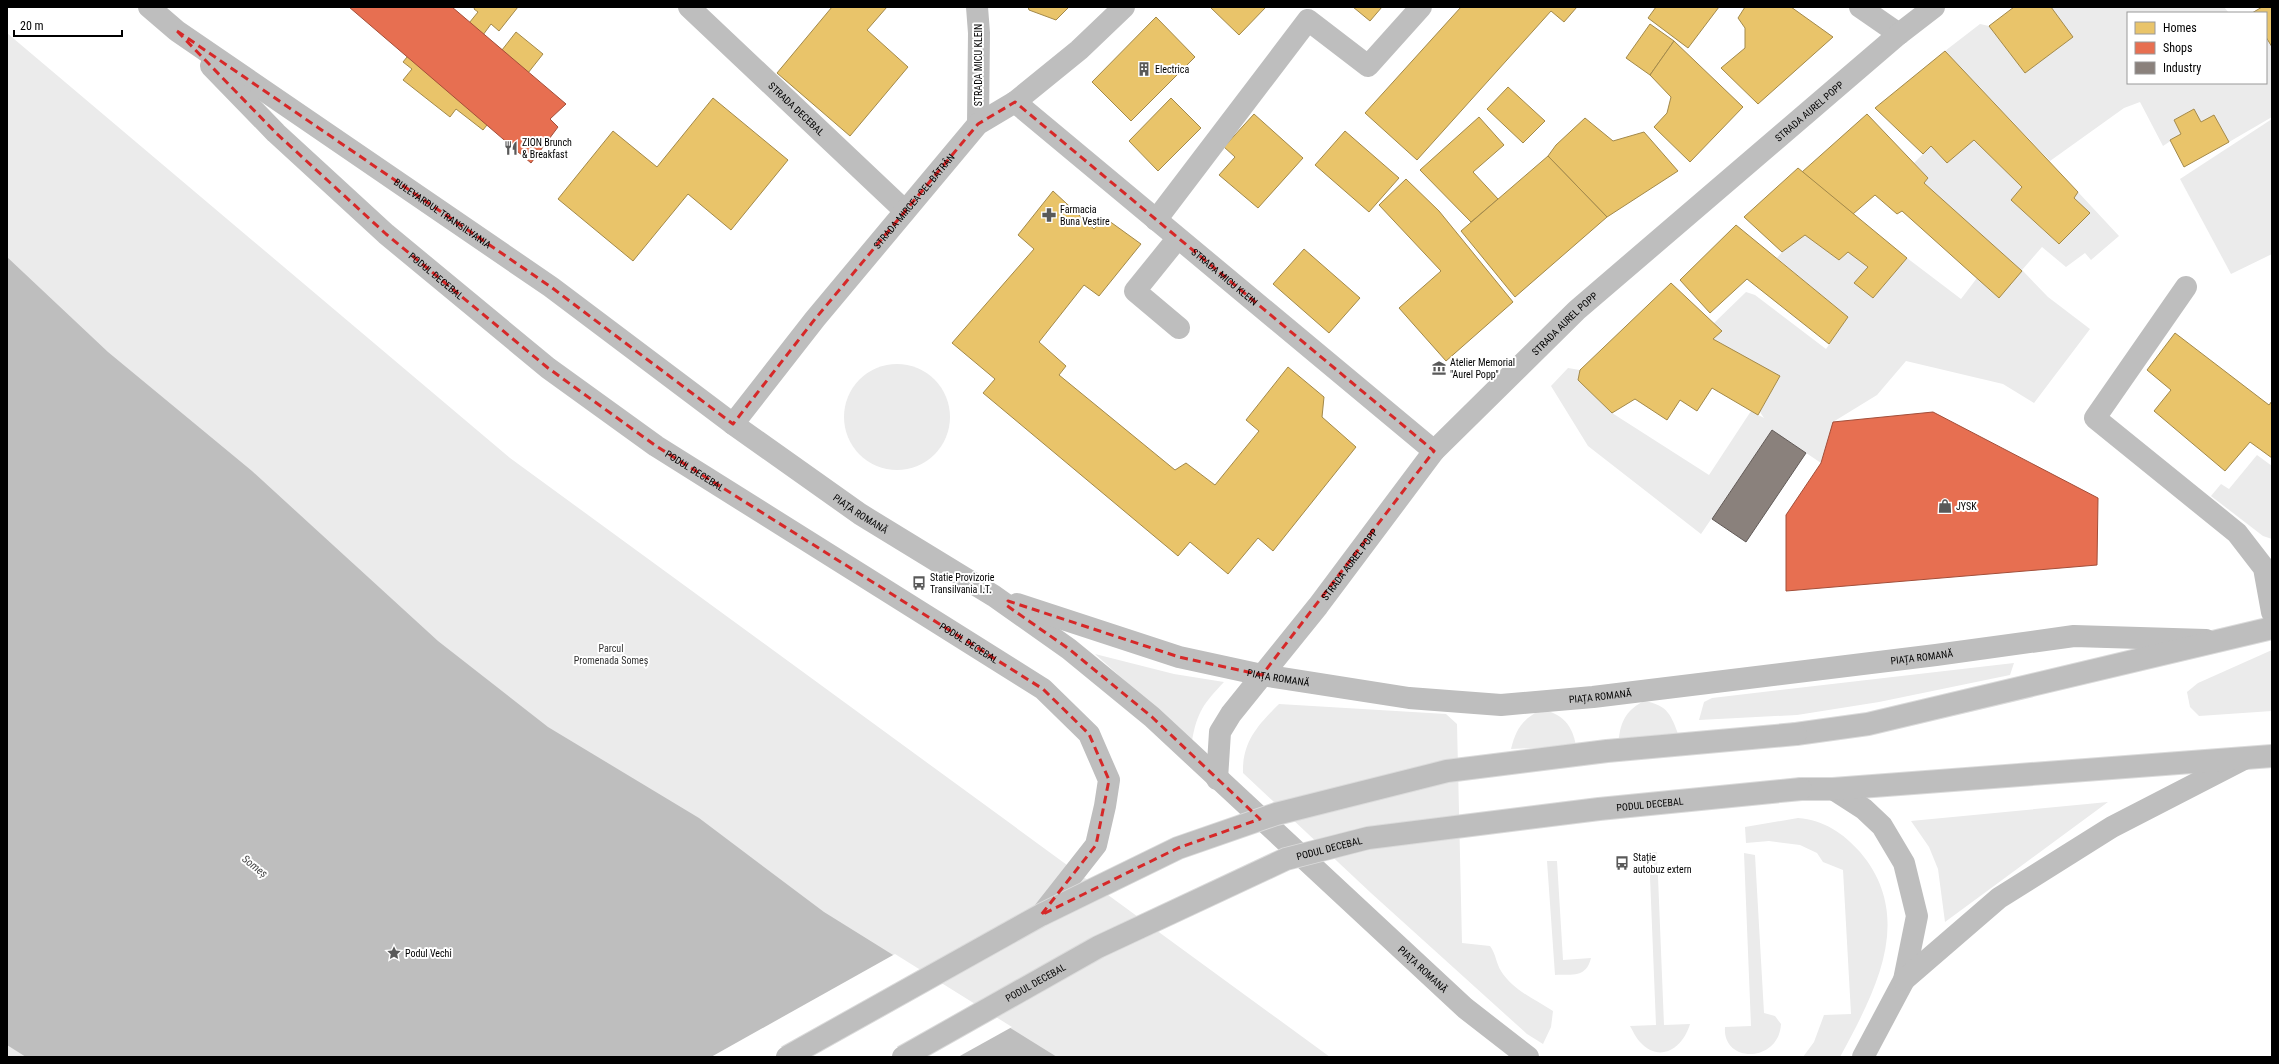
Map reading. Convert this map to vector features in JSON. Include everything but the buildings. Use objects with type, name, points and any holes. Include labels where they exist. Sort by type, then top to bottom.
[{"type":"street","name":"BULEVARDUL TRANSILVANIA","points":[[149,7],[176,31],[550,287],[733,424]]},
{"type":"street","name":"STRADA MICU KLEIN","points":[[977,7],[979,33],[978,124]]},
{"type":"street","name":"STRADA MIRCEA CEL BĂTRÂN","points":[[733,424],[815,319],[978,124],[1014,102],[1079,50],[1124,7]]},
{"type":"street","points":[[1156,220],[1308,20],[1368,66],[1421,7]]},
{"type":"street","points":[[1860,7],[1898,34]]},
{"type":"street","name":"STRADA AUREL POPP","points":[[1217,779],[1220,732],[1231,714],[1318,606],[1434,451],[1577,310],[1898,34],[1934,7]]},
{"type":"street","name":"STRADA DECEBAL","points":[[701,11],[905,211]]},
{"type":"street","name":"PODUL DECEBAL","points":[[176,31],[276,132],[386,234],[548,368],[656,446],[1043,689],[1089,734],[1109,780],[1096,845],[1041,915]]},
{"type":"street","name":"STRADA MICU KLEIN","points":[[1014,102],[1434,451]]},
{"type":"street","points":[[1177,239],[1135,291],[1179,328]]},
{"type":"street","points":[[2186,287],[2095,418],[2237,532],[2264,568],[2272,612]]},
{"type":"street","name":"PIAȚA ROMANĂ","points":[[733,424],[860,514],[994,596],[1069,648],[1152,717],[1465,1008],[1528,1057]]},
{"type":"street","name":"PIAȚA ROMANĂ","points":[[994,596],[1179,657],[1262,675],[1409,698],[1501,705],[1601,696],[2074,636],[2217,640]]},
{"type":"street","name":"PIAȚA ROMANĂ","points":[[1796,734],[1868,724],[2272,628]]},
{"type":"street","name":"PODUL DECEBAL","points":[[787,1057],[1041,915],[1178,848],[1276,814],[1447,771],[1607,751],[1796,734]]},
{"type":"street","points":[[1833,789],[2272,756]]},
{"type":"street","points":[[1904,980],[1999,898],[2112,827],[2244,759]]},
{"type":"street","name":"PODUL DECEBAL","points":[[903,1057],[1098,947],[1286,859],[1368,838],[1599,809],[1801,789],[1833,789]]},
{"type":"street","points":[[1833,789],[1864,809],[1882,826],[1904,863],[1917,916],[1904,980],[1863,1057]]},
{"type":"highlighted area","points":[[177,31],[551,287],[733,424],[815,319],[978,124],[1015,102],[1434,451],[1262,675],[1179,657],[1008,601],[1006,605],[1069,649],[1152,717],[1260,819],[1178,848],[1041,915],[1096,845],[1109,780],[1089,734],[1043,689],[656,446],[548,368],[386,234],[276,133]]},
{"type":"green space","points":[[2051,7],[2224,7],[2228,12],[2127,12],[2127,84],[2267,84],[2267,39],[2272,47],[2272,117],[2229,142],[2214,115],[2201,122],[2193,109],[2174,120],[2181,134],[2163,146],[2140,102],[2124,108],[2050,161],[1945,51],[1980,24],[1989,26],[2025,73],[2073,37]]},
{"type":"green space","name":"Parcul Promenada Someș","points":[[7,33],[510,458],[1330,1057],[7,1057]]},
{"type":"green space","points":[[2272,119],[2272,254],[2231,274],[2180,179]]},
{"type":"green space","points":[[1974,140],[2022,187],[2011,200],[2058,244],[2090,213],[2074,198],[2078,192],[2119,236],[2091,260],[2085,253],[2066,267],[2042,247],[2022,270],[2048,297],[2090,329],[2034,403],[2003,384],[1906,361],[1877,395],[1833,422],[1821,463],[1772,430],[1701,534],[1588,446],[1551,386],[1568,368],[1580,370],[1578,380],[1612,413],[1709,475],[1751,411],[1764,418],[1760,412],[1780,377],[1713,339],[1722,331],[1713,324],[1746,292],[1755,295],[1826,349],[1848,317],[1777,258],[1782,252],[1805,235],[1839,260],[1848,252],[1868,267],[1854,283],[1873,298],[1907,258],[1961,299],[1977,278],[1999,298],[2021,270],[1924,183],[1928,178],[1914,163],[1931,146],[1947,163]]},
{"type":"green space","points":[[897,364],[917,368],[934,380],[946,397],[950,417],[946,437],[934,454],[917,466],[897,470],[877,466],[860,454],[848,437],[844,417],[848,397],[860,380],[877,368]]},
{"type":"green space","points":[[2257,455],[2272,466],[2272,539],[2263,536],[2211,496],[2221,484],[2229,489]]},
{"type":"green space","points":[[2272,650],[2272,711],[2199,716],[2190,707],[2187,692],[2198,683]]},
{"type":"green space","points":[[1095,654],[1174,674],[1224,682],[1202,708],[1196,722],[1192,741]]},
{"type":"green space","points":[[2014,663],[2010,675],[1879,702],[1797,715],[1699,720],[1704,702],[1712,698]]},
{"type":"green space","points":[[1644,701],[1658,705],[1668,712],[1674,722],[1679,736],[1619,738],[1626,716],[1638,704]]},
{"type":"green space","points":[[1279,704],[1446,714],[1457,724],[1462,943],[1490,946],[1494,952],[1501,971],[1506,978],[1524,994],[1553,1011],[1551,1027],[1543,1044],[1527,1034],[1371,893],[1243,773],[1243,762],[1248,743],[1264,719]]},
{"type":"green space","points":[[1542,709],[1556,714],[1569,726],[1576,746],[1511,749],[1515,735],[1521,725]]},
{"type":"green space","points":[[2108,802],[1945,922],[1938,869],[1929,847],[1911,821]]},
{"type":"green space","points":[[1798,818],[1816,821],[1825,825],[1840,833],[1854,845],[1877,877],[1885,903],[1888,929],[1884,955],[1866,1007],[1840,1057],[1803,1057],[1814,1042],[1824,1015],[1851,1014],[1843,870],[1823,862],[1817,853],[1800,845],[1769,841],[1746,843],[1745,827]]},
{"type":"green space","points":[[1649,852],[1657,852],[1664,1025],[1690,1024],[1687,1033],[1682,1040],[1670,1050],[1663,1052],[1655,1052],[1648,1049],[1639,1040],[1630,1026],[1656,1025]]},
{"type":"green space","points":[[1744,853],[1755,855],[1764,1013],[1775,1016],[1781,1024],[1778,1037],[1771,1046],[1762,1052],[1751,1054],[1741,1053],[1732,1048],[1726,1039],[1725,1027],[1751,1026]]},
{"type":"green space","points":[[1547,861],[1557,861],[1563,960],[1591,958],[1586,969],[1578,974],[1555,975]]},
{"type":"water","name":"Someș","points":[[7,257],[108,352],[252,471],[438,641],[548,727],[699,818],[824,912],[1057,1057],[26,1057],[7,1045]]},
{"type":"pier","points":[[895,954],[1012,1027],[958,1057],[711,1057]]},
{"type":"place","name":"Electrica","points":[[1144,69]]},
{"type":"place","name":"ZION Brunch & Breakfast","points":[[511,148]]},
{"type":"place","name":"Farmacia Buna Vestire","points":[[1049,215]]},
{"type":"place","name":"Atelier Memorial \"Aurel Popp\"","points":[[1439,368]]},
{"type":"place","name":"JYSK","points":[[1945,506]]},
{"type":"place","name":"Statie Provizorie Transilvania I.T.","points":[[919,583]]},
{"type":"place","name":"Stație autobuz extern","points":[[1622,863]]},
{"type":"place","name":"Podul Vechi","points":[[394,953]]}]
